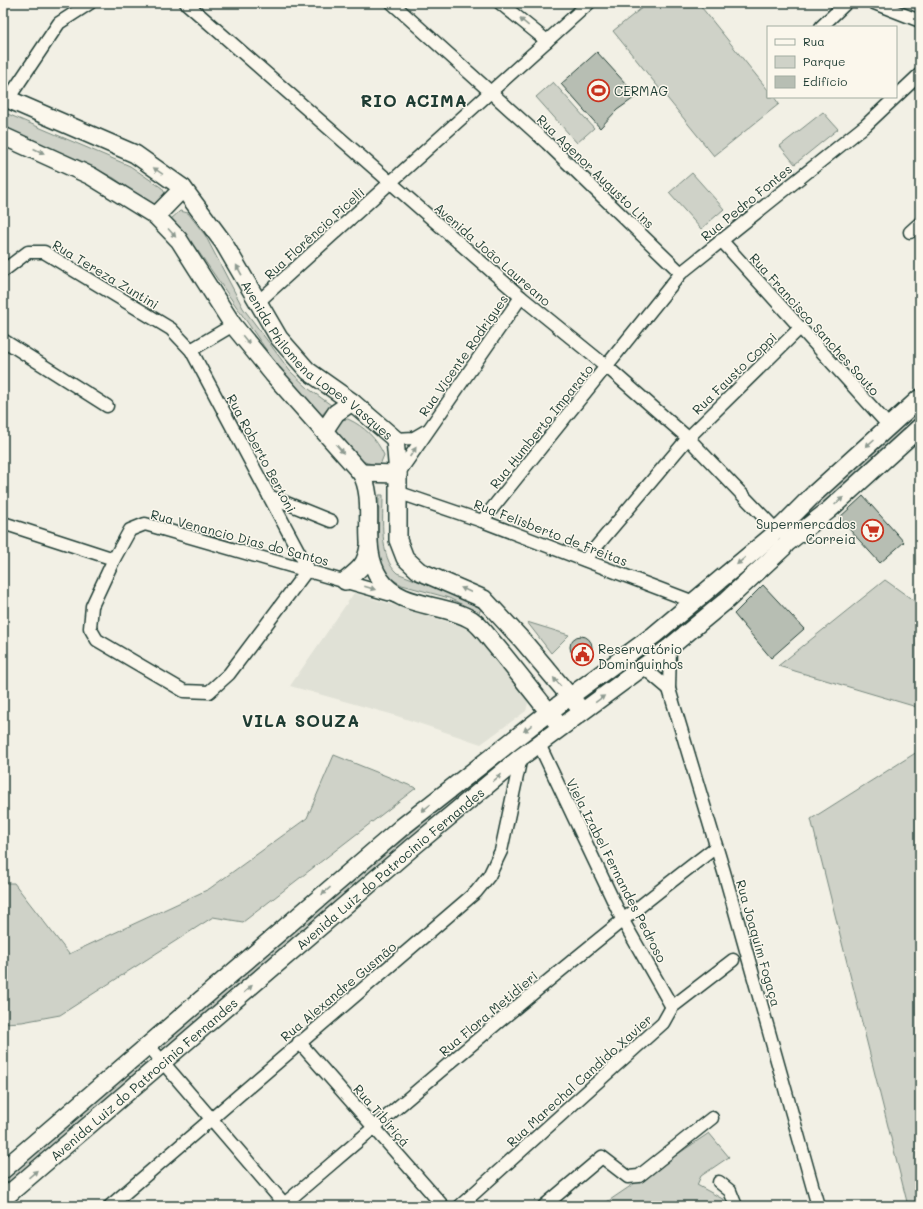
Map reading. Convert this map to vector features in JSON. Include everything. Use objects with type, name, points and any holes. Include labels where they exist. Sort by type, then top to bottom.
[{"type":"main road","name":"Avenida Philomena Lopes Vasques","points":[[5,98],[66,126],[135,154],[183,188],[223,242],[257,303],[279,338],[308,371],[352,402],[395,439],[398,474],[398,540],[405,558],[419,571],[484,599],[523,642],[582,712]]},
{"type":"main road","points":[[3,136],[92,176],[156,216],[178,240],[233,325],[273,374],[364,478],[397,492]]},
{"type":"main road","points":[[156,216],[183,188]]},
{"type":"main road","name":"Avenida Luiz do Patrocinio Fernandes","points":[[3,1199],[521,757],[670,647],[727,600],[780,539],[814,494],[920,398]]},
{"type":"main road","points":[[324,431],[336,413],[352,402]]},
{"type":"main road","name":"Avenida Luiz do Patrocinio Fernandes","points":[[3,1170],[402,827],[549,712],[654,635],[694,602],[780,539],[829,510],[920,427]]},
{"type":"main road","points":[[364,478],[398,474]]},
{"type":"main road","points":[[364,478],[369,546],[374,568],[380,580],[395,596],[456,613],[472,620],[505,657],[561,727]]},
{"type":"main road","points":[[345,581],[361,568],[367,558],[369,546]]},
{"type":"main road","points":[[505,657],[523,642]]},
{"type":"street","points":[[5,98],[59,23],[90,3]]},
{"type":"street","name":"Avenida João Laureano","points":[[186,3],[521,297],[606,366],[688,438],[780,539]]},
{"type":"street","name":"Rua Agenor Augusto Lins","points":[[392,3],[490,91],[681,273]]},
{"type":"street","points":[[500,3],[547,41]]},
{"type":"street","name":"Rua Florêncio Picelli","points":[[257,303],[391,183],[490,91],[590,3]]},
{"type":"street","points":[[822,26],[846,3]]},
{"type":"street","points":[[874,3],[896,8],[920,21]]},
{"type":"street","name":"Rua Pedro Fontes","points":[[897,96],[920,74]]},
{"type":"street","name":"Rua Pedro Fontes","points":[[606,366],[681,273],[866,125],[895,98]]},
{"type":"street","points":[[910,232],[920,223]]},
{"type":"street","name":"Rua Francisco Sanches Souto","points":[[721,240],[889,426]]},
{"type":"street","name":"Rua Tereza Zuntini","points":[[3,271],[28,252],[44,252],[171,330],[191,350]]},
{"type":"street","name":"Rua Vicente Rodrigues","points":[[398,474],[521,297]]},
{"type":"street","points":[[191,350],[233,325]]},
{"type":"street","name":"Rua Fausto Coppi","points":[[585,560],[688,438],[800,328]]},
{"type":"street","points":[[3,340],[107,406]]},
{"type":"street","name":"Rua Roberto Bertoni","points":[[191,350],[308,569]]},
{"type":"street","name":"Rua Humberto Imparato","points":[[482,521],[606,366]]},
{"type":"street","name":"Rua Vicente Rodrigues","points":[[395,439],[414,438],[428,430]]},
{"type":"street","name":"Rua Felisberto de Freitas","points":[[397,492],[482,521],[694,602]]},
{"type":"street","points":[[269,496],[331,521]]},
{"type":"street","points":[[3,522],[114,558]]},
{"type":"street","name":"Rua Venancio Dias do Santos","points":[[308,569],[229,674],[209,692],[184,691],[97,640],[90,628],[92,606],[114,558],[130,530],[145,524],[308,569],[395,596]]},
{"type":"street","name":"Rua Joaquim Fogaça","points":[[670,647],[669,688],[716,847],[818,1206]]},
{"type":"street","points":[[643,667],[669,688]]},
{"type":"street","name":"Viela Izabel Fernandes Pedroso","points":[[539,744],[622,919],[672,1007]]},
{"type":"street","name":"Rua Alexandre Gusmão","points":[[110,1206],[299,1042],[476,892],[489,876],[501,851],[521,757]]},
{"type":"street","name":"Rua Flora Metidieri","points":[[284,1205],[374,1126],[622,919],[716,847]]},
{"type":"street","name":"Rua Marechal Candido Xavier","points":[[460,1206],[663,1023],[672,1007],[733,960]]},
{"type":"street","name":"Rua Tibiriçá","points":[[299,1042],[443,1206]]},
{"type":"street","points":[[148,1045],[284,1205]]},
{"type":"street","points":[[544,1206],[602,1157],[628,1177],[639,1176],[712,1118]]},
{"type":"street","points":[[719,1182],[730,1191],[736,1206]]},
{"type":"shaded area","points":[[354,593],[471,629],[526,697],[528,703],[526,711],[481,744],[394,715],[290,686]]},
{"type":"green space","points":[[648,3],[698,3],[767,89],[767,98],[775,98],[779,104],[714,156],[613,31]]},
{"type":"green space","points":[[553,82],[594,128],[577,143],[536,97]]},
{"type":"green space","points":[[3,112],[130,166],[162,188],[167,197],[156,208],[114,178],[78,160],[3,130]]},
{"type":"green space","points":[[823,112],[838,129],[795,164],[780,146]]},
{"type":"green space","points":[[692,173],[724,209],[701,229],[669,193]]},
{"type":"green space","points":[[180,211],[188,213],[205,235],[243,308],[290,371],[309,389],[331,405],[320,417],[276,364],[198,251],[171,222],[171,219]]},
{"type":"green space","points":[[920,408],[920,416],[795,530],[791,530],[791,527]]},
{"type":"green space","points":[[348,419],[365,429],[377,443],[384,455],[380,465],[371,464],[358,459],[349,451],[335,433],[335,426],[341,420]]},
{"type":"green space","points":[[379,495],[383,495],[383,537],[387,558],[391,566],[397,573],[467,600],[481,609],[479,613],[449,598],[402,585],[383,574],[378,563]]},
{"type":"green space","points":[[771,547],[721,599],[585,700],[585,695]]},
{"type":"green space","points":[[885,580],[920,605],[920,708],[778,666]]},
{"type":"green space","points":[[527,622],[569,635],[551,653]]},
{"type":"green space","points":[[551,719],[557,727],[166,1052],[160,1044],[425,821]]},
{"type":"green space","points":[[917,752],[920,752],[920,1206],[908,1206],[811,819]]},
{"type":"green space","points":[[334,755],[416,788],[243,922],[213,917],[60,1015],[22,1022],[3,1023],[3,883],[14,883],[69,954],[209,889],[307,818]]},
{"type":"green space","points":[[141,1059],[148,1069],[3,1195],[3,1180]]},
{"type":"green space","points":[[709,1133],[729,1157],[701,1176],[697,1185],[730,1203],[730,1206],[601,1206]]},
{"type":"building","name":"CERMAG","points":[[597,52],[637,96],[617,110],[600,128],[561,84]]},
{"type":"building","name":"Supermercados Correia","points":[[863,496],[904,542],[880,563],[839,518]]},
{"type":"building","points":[[763,585],[804,629],[771,658],[734,614]]},
{"type":"building","points":[[581,636],[589,639],[592,647],[589,655],[581,658],[573,655],[570,647],[573,639]]},
{"type":"place","name":"CERMAG","points":[[599,90]]},
{"type":"place","name":"Supermercados Correia","points":[[872,530]]},
{"type":"place","name":"Reservatório Dominguinhos","points":[[582,655]]},
{"type":"district","name":"RIO ACIMA","points":[[414,100]]},
{"type":"district","name":"VILA SOUZA","points":[[301,720]]}]
